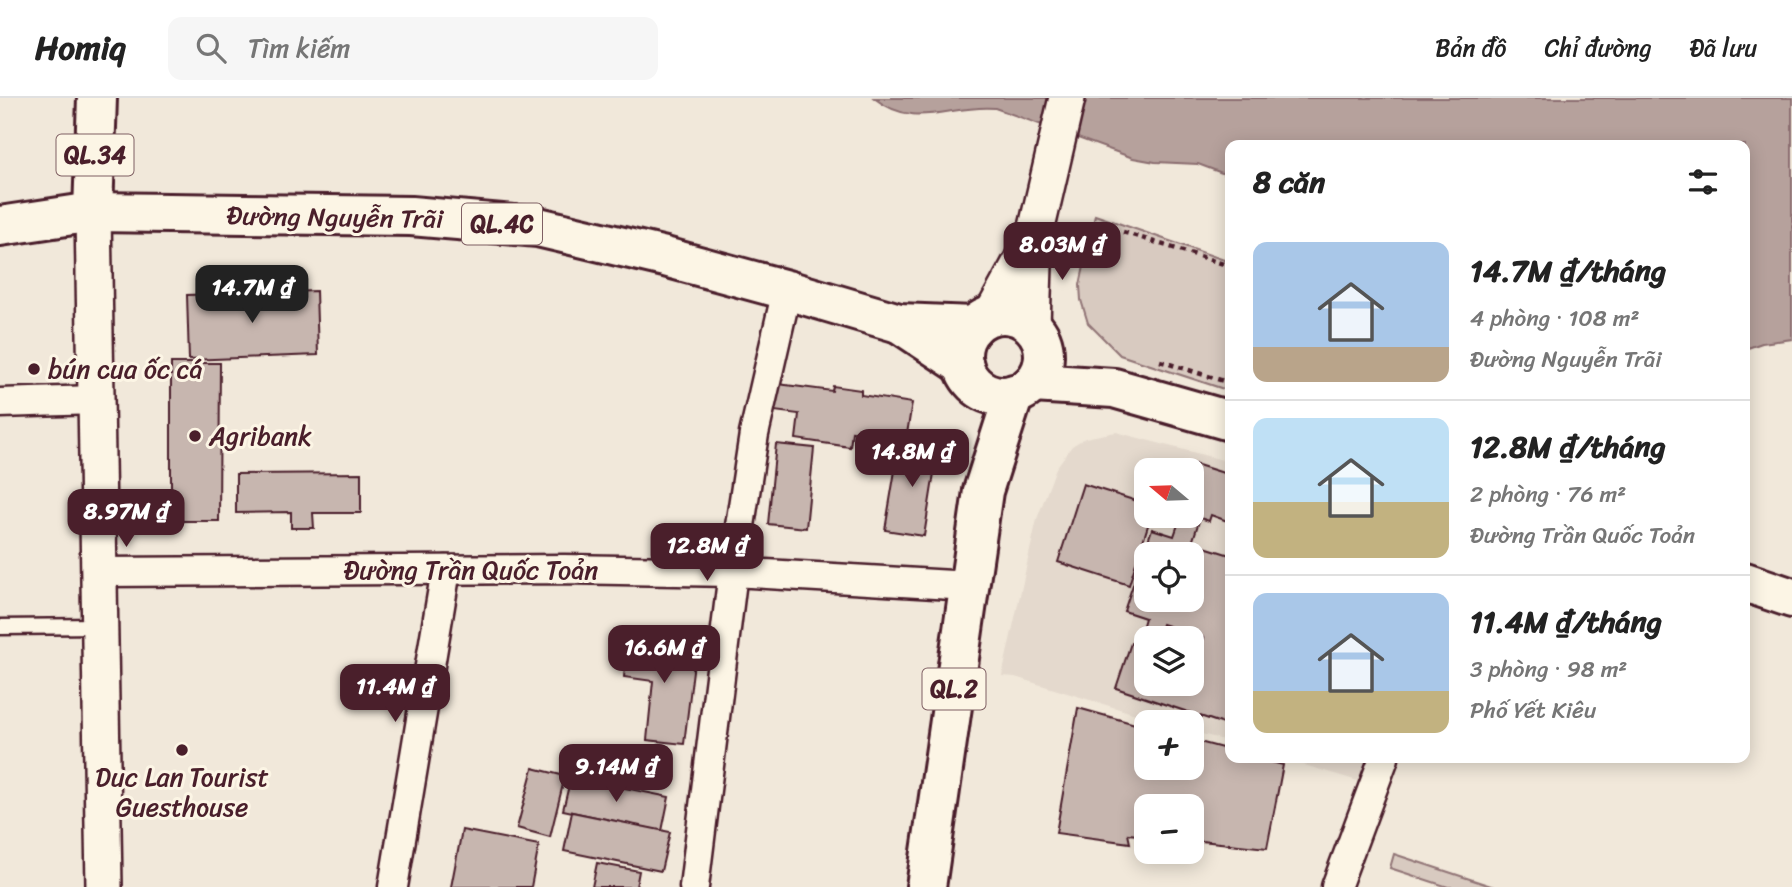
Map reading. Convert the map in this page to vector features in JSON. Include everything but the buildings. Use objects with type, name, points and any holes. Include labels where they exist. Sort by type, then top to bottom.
[{"type":"main road","name":"QL.34","points":[[93,212],[97,98]]},
{"type":"main road","name":"QL.4C","points":[[0,226],[93,212]]},
{"type":"main road","name":"Đường Nguyễn Trãi","points":[[93,212],[411,216],[538,227],[665,257],[899,323],[983,321]]},
{"type":"main road","points":[[1013,315],[1031,363],[993,395],[970,375],[962,355],[964,344],[983,321],[1013,315]]},
{"type":"main road","name":"Đường Nguyễn Trãi","points":[[899,323],[970,375]]},
{"type":"main road","points":[[1031,363],[1225,420]]},
{"type":"main road","name":"QL.2","points":[[926,887],[983,491],[1031,363]]},
{"type":"main road","name":"QL.2","points":[[970,375],[983,491]]},
{"type":"main road","points":[[1750,584],[1792,598]]},
{"type":"street","points":[[1031,363],[1035,236],[1068,98]]},
{"type":"street","points":[[93,212],[104,887]]},
{"type":"street","points":[[983,321],[1035,236]]},
{"type":"street","points":[[694,887],[733,572],[754,434],[787,290]]},
{"type":"street","points":[[0,403],[96,400]]},
{"type":"street","points":[[393,887],[446,570]]},
{"type":"street","name":"Đường Trần Quốc Toản","points":[[99,572],[733,572],[969,586]]},
{"type":"street","points":[[1336,887],[1382,763]]},
{"type":"lane","points":[[0,627],[99,626]]},
{"type":"path","points":[[1123,232],[1225,264]]},
{"type":"path","points":[[1160,360],[1225,381]]},
{"type":"shaded area","points":[[874,98],[1792,98],[1792,339],[1750,347],[1750,140],[1225,140],[1225,174],[1198,164],[1133,158],[995,108],[919,115],[889,108]]},
{"type":"shaded area","points":[[1095,215],[1225,260],[1225,389],[1120,355],[1088,323],[1081,300],[1080,285]]},
{"type":"shaded area","points":[[1116,432],[1225,461],[1225,741],[1204,734],[1204,710],[1134,710],[1134,713],[1015,677],[1002,676],[1037,519],[1056,468],[1072,446],[1085,438]]},
{"type":"shaded area","points":[[1298,763],[1364,763],[1358,781]]},
{"type":"shaded area","points":[[1394,854],[1494,887],[1448,887],[1390,868]]},
{"type":"place","name":"bún cua ốc cá","points":[[34,369]]},
{"type":"place","name":"Agribank","points":[[195,436]]},
{"type":"place","name":"Duc Lan Tourist Guesthouse","points":[[182,750]]}]
